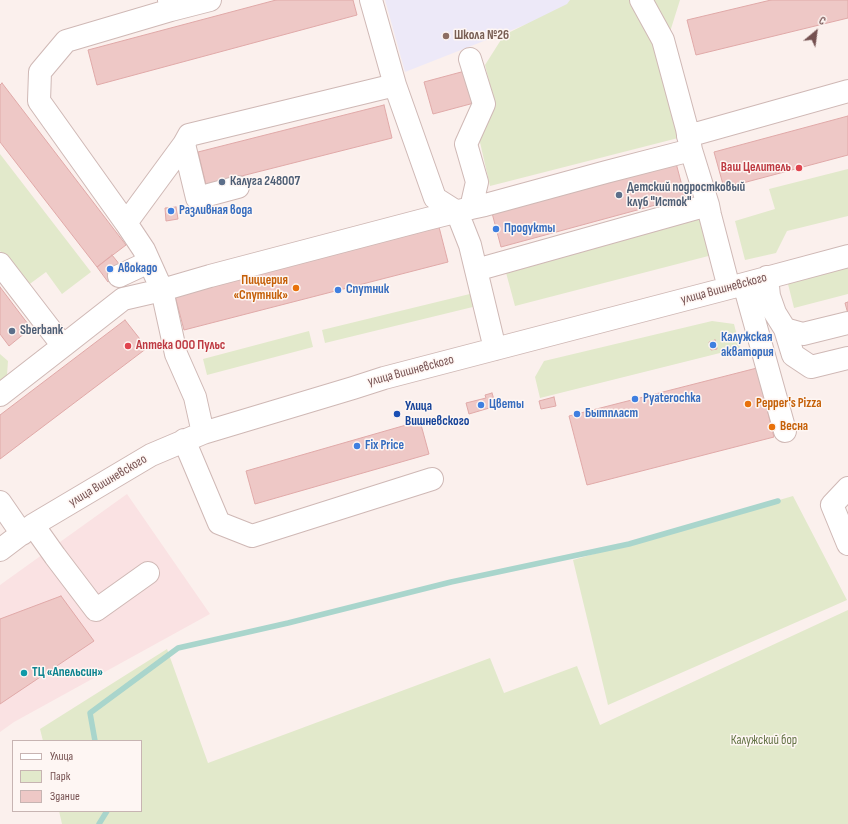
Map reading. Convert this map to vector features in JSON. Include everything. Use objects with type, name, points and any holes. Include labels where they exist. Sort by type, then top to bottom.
[{"type":"street","points":[[210,0],[170,5],[66,40],[40,72],[39,101],[144,250],[162,290],[176,354],[195,397],[194,436],[219,523],[252,536],[432,480]]},
{"type":"street","points":[[371,0],[395,85],[435,198],[464,210]]},
{"type":"street","points":[[641,0],[663,40],[714,229],[737,286],[785,431]]},
{"type":"street","points":[[470,59],[484,104],[466,144],[476,182],[464,210],[470,245],[495,349]]},
{"type":"street","points":[[126,223],[189,135],[395,85]]},
{"type":"street","points":[[0,396],[123,299],[162,290],[606,172],[848,91]]},
{"type":"street","points":[[184,144],[197,198],[238,187]]},
{"type":"street","points":[[476,270],[708,205]]},
{"type":"street","name":"улица Вишневского","points":[[0,550],[27,530],[151,455],[194,436],[384,378],[848,256]]},
{"type":"street","points":[[140,295],[119,275],[149,262]]},
{"type":"street","points":[[0,264],[63,346]]},
{"type":"street","points":[[767,277],[769,296],[775,313],[785,329],[793,355],[811,367],[848,358]]},
{"type":"street","points":[[785,329],[803,334],[848,324]]},
{"type":"street","points":[[848,488],[832,505],[848,544]]},
{"type":"street","points":[[0,502],[54,556],[96,610],[148,573]]},
{"type":"shaded area","name":"Школа №26","points":[[385,0],[588,0],[405,72]]},
{"type":"shaded area","points":[[127,494],[210,614],[14,722],[0,732],[0,585]]},
{"type":"green space","points":[[570,0],[680,0],[664,51],[686,136],[490,186],[479,138],[494,101],[485,65],[504,35],[567,4]]},
{"type":"green space","points":[[0,154],[91,272],[62,294],[46,272],[27,286],[0,251]]},
{"type":"green space","points":[[848,169],[848,216],[787,231],[776,253],[745,260],[735,221],[775,209],[769,189]]},
{"type":"green space","points":[[710,215],[720,253],[515,306],[505,269]]},
{"type":"green space","points":[[848,256],[848,294],[794,308],[785,272]]},
{"type":"green space","points":[[478,292],[481,305],[325,343],[322,330]]},
{"type":"green space","points":[[712,321],[734,324],[740,348],[540,398],[535,377],[544,361]]},
{"type":"green space","points":[[309,331],[313,347],[207,375],[203,359]]},
{"type":"green space","points":[[0,354],[8,361],[7,375],[0,381]]},
{"type":"green space","points":[[793,496],[847,600],[608,705],[573,560]]},
{"type":"green space","name":"Калужский бор","points":[[848,610],[848,824],[62,824],[59,812],[142,812],[142,740],[43,740],[40,729],[167,649],[208,763],[490,658],[504,693],[577,666],[600,725]]},
{"type":"building","points":[[276,0],[353,0],[357,15],[97,85],[88,50]]},
{"type":"building","points":[[771,0],[848,0],[848,18],[696,55],[687,20]]},
{"type":"building","points":[[465,71],[474,103],[433,114],[424,82]]},
{"type":"building","points":[[2,83],[126,245],[97,267],[0,142],[0,85]]},
{"type":"building","points":[[384,105],[392,138],[206,185],[198,152]]},
{"type":"building","points":[[848,116],[848,155],[724,188],[714,152]]},
{"type":"building","points":[[676,163],[685,197],[501,247],[492,213]]},
{"type":"building","name":"Разливная вода","points":[[176,207],[178,219],[166,221],[165,208]]},
{"type":"building","points":[[439,227],[448,262],[184,330],[175,296]]},
{"type":"building","name":"Авокадо","points":[[112,255],[124,270],[108,282],[97,267]]},
{"type":"building","points":[[0,287],[31,328],[9,346],[0,334]]},
{"type":"building","points":[[848,302],[848,314],[845,303]]},
{"type":"building","points":[[125,320],[147,348],[0,459],[0,415]]},
{"type":"building","name":"Калужская акватория","points":[[715,340],[717,349],[711,350],[709,342]]},
{"type":"building","points":[[757,368],[774,437],[587,485],[569,416]]},
{"type":"building","name":"Цветы","points":[[492,393],[496,406],[469,414],[466,403],[486,398],[485,395]]},
{"type":"building","points":[[554,397],[556,406],[541,409],[539,401]]},
{"type":"building","points":[[420,421],[429,454],[255,504],[246,471]]},
{"type":"building","name":"ТЦ «Апельсин»","points":[[61,596],[94,641],[0,704],[0,619]]},
{"type":"waterway","points":[[95,740],[90,713],[178,648],[288,623],[451,582],[629,544],[778,501]]},
{"type":"waterway","points":[[99,824],[106,812]]},
{"type":"place","name":"Школа №26","points":[[446,36]]},
{"type":"place","name":"Ваш Целитель","points":[[799,168]]},
{"type":"place","name":"Калуга 248007","points":[[222,182]]},
{"type":"place","name":"Детский подростковый клуб \"Исток\"","points":[[619,195]]},
{"type":"place","name":"Разливная вода","points":[[171,211]]},
{"type":"place","name":"Продукты","points":[[496,229]]},
{"type":"place","name":"Авокадо","points":[[110,269]]},
{"type":"place","name":"Пиццерия «Спутник»","points":[[296,288]]},
{"type":"place","name":"Спутник","points":[[338,290]]},
{"type":"place","name":"Sberbank","points":[[12,331]]},
{"type":"place","name":"Калужская акватория","points":[[713,345]]},
{"type":"place","name":"Аптека ООО Пульс","points":[[128,346]]},
{"type":"place","name":"Pyaterochka","points":[[635,399]]},
{"type":"place","name":"Pepper's Pizza","points":[[748,404]]},
{"type":"place","name":"Цветы","points":[[481,405]]},
{"type":"place","name":"Улица Вишневского","points":[[397,414]]},
{"type":"place","name":"Бытпласт","points":[[577,414]]},
{"type":"place","name":"Весна","points":[[772,427]]},
{"type":"place","name":"Fix Price","points":[[357,446]]},
{"type":"place","name":"ТЦ «Апельсин»","points":[[24,673]]}]
